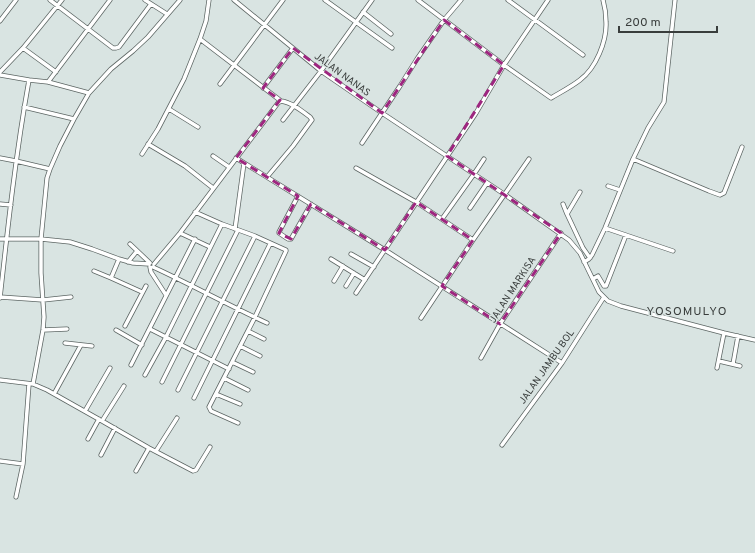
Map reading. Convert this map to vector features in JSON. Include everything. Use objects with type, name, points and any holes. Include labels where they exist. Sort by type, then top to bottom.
[{"type":"street","points":[[0,21],[16,0]]},
{"type":"street","points":[[50,0],[113,48],[119,47],[151,4]]},
{"type":"street","points":[[62,0],[0,74],[48,82],[89,93]]},
{"type":"street","points":[[48,82],[110,0]]},
{"type":"street","points":[[145,0],[167,14]]},
{"type":"street","points":[[16,497],[22,464],[31,384],[43,330],[44,317],[41,273],[47,178],[74,119],[89,93],[111,69],[148,37],[180,0]]},
{"type":"street","points":[[142,154],[158,130],[184,79],[206,21],[209,0]]},
{"type":"street","points":[[220,84],[283,0]]},
{"type":"street","points":[[325,0],[392,48]]},
{"type":"street","points":[[283,120],[321,71],[372,0]]},
{"type":"street","points":[[418,0],[504,65],[551,98],[581,79],[593,66],[604,40],[606,23],[603,0]]},
{"type":"street","points":[[362,143],[444,20],[461,0]]},
{"type":"street","points":[[508,0],[583,55]]},
{"type":"street","points":[[356,293],[476,113],[504,65],[548,0]]},
{"type":"street","points":[[587,260],[604,228],[633,159],[648,128],[664,102],[675,0]]},
{"type":"street","name":"JALAN NANAS","points":[[237,1],[321,71],[561,233],[570,240],[587,260]]},
{"type":"street","points":[[363,12],[391,34]]},
{"type":"street","points":[[200,39],[280,101],[284,101],[294,106],[312,120],[268,177]]},
{"type":"street","points":[[23,48],[56,72]]},
{"type":"street","points":[[263,88],[293,48]]},
{"type":"street","points":[[29,80],[16,161],[0,297],[43,300],[70,297]]},
{"type":"street","points":[[166,295],[151,272],[151,265],[180,233],[280,101]]},
{"type":"street","points":[[24,107],[74,119]]},
{"type":"street","points":[[169,109],[198,127]]},
{"type":"street","points":[[148,144],[185,166],[213,188]]},
{"type":"street","points":[[633,159],[720,195],[724,193],[742,147]]},
{"type":"street","points":[[213,156],[229,167]]},
{"type":"street","points":[[0,158],[50,169]]},
{"type":"street","points":[[236,158],[385,250],[562,363]]},
{"type":"street","points":[[442,219],[484,159]]},
{"type":"street","points":[[421,318],[529,159]]},
{"type":"street","points":[[162,382],[207,293],[236,230],[244,163]]},
{"type":"street","points":[[356,168],[416,202],[473,240]]},
{"type":"street","points":[[470,208],[487,183]]},
{"type":"street","points":[[608,186],[620,190]]},
{"type":"street","points":[[567,214],[580,192]]},
{"type":"street","points":[[298,196],[279,234],[288,239],[292,237],[311,204]]},
{"type":"street","points":[[0,204],[11,205]]},
{"type":"street","points":[[563,204],[583,248],[593,279],[599,292],[604,297],[621,306],[755,340]]},
{"type":"street","points":[[195,212],[286,250],[255,317],[209,407],[210,409],[238,423]]},
{"type":"street","points":[[145,375],[166,337],[222,224]]},
{"type":"street","points":[[604,228],[673,251]]},
{"type":"street","points":[[180,233],[210,247]]},
{"type":"street","name":"JALAN MARKISA","points":[[481,358],[500,324],[561,233]]},
{"type":"street","points":[[593,279],[598,276],[604,286],[606,286],[626,235]]},
{"type":"street","points":[[178,390],[255,236]]},
{"type":"street","points":[[0,238],[42,239],[75,243],[128,262],[151,265]]},
{"type":"street","points":[[131,365],[195,239]]},
{"type":"street","points":[[130,244],[151,265],[267,323]]},
{"type":"street","points":[[194,398],[270,244]]},
{"type":"street","points":[[128,262],[137,251]]},
{"type":"street","points":[[351,254],[374,267]]},
{"type":"street","points":[[111,278],[119,259]]},
{"type":"street","points":[[331,259],[366,280]]},
{"type":"street","points":[[334,281],[343,266]]},
{"type":"street","points":[[94,270],[142,292]]},
{"type":"street","points":[[346,286],[354,273]]},
{"type":"street","points":[[125,326],[146,286]]},
{"type":"street","name":"JALAN JAMBU BOL","points":[[502,445],[562,363],[604,297]]},
{"type":"street","points":[[150,329],[229,369]]},
{"type":"street","points":[[43,330],[68,330]]},
{"type":"street","points":[[116,330],[142,345]]},
{"type":"street","points":[[248,331],[264,339]]},
{"type":"street","points":[[717,368],[724,333]]},
{"type":"street","points":[[733,364],[738,336]]},
{"type":"street","points":[[65,343],[92,346]]},
{"type":"street","points":[[54,394],[82,345]]},
{"type":"street","points":[[240,346],[260,356]]},
{"type":"street","points":[[719,361],[740,366]]},
{"type":"street","points":[[232,362],[253,372]]},
{"type":"street","points":[[85,411],[110,368]]},
{"type":"street","points":[[224,378],[248,390]]},
{"type":"street","points":[[0,380],[31,384],[47,390],[149,448],[194,471],[210,447]]},
{"type":"street","points":[[88,439],[124,386]]},
{"type":"street","points":[[216,394],[240,404]]},
{"type":"street","points":[[156,451],[177,418]]},
{"type":"street","points":[[101,455],[115,428]]},
{"type":"street","points":[[136,471],[149,448]]},
{"type":"street","points":[[0,461],[22,464]]},
{"type":"highlighted area","points":[[444,20],[504,65],[447,156],[561,233],[500,324],[442,286],[473,240],[416,202],[385,250],[311,204],[291,239],[279,233],[298,196],[236,158],[280,100],[263,88],[293,48],[382,113]]},
{"type":"district","name":"YOSOMULYO","points":[[687,312]]}]
